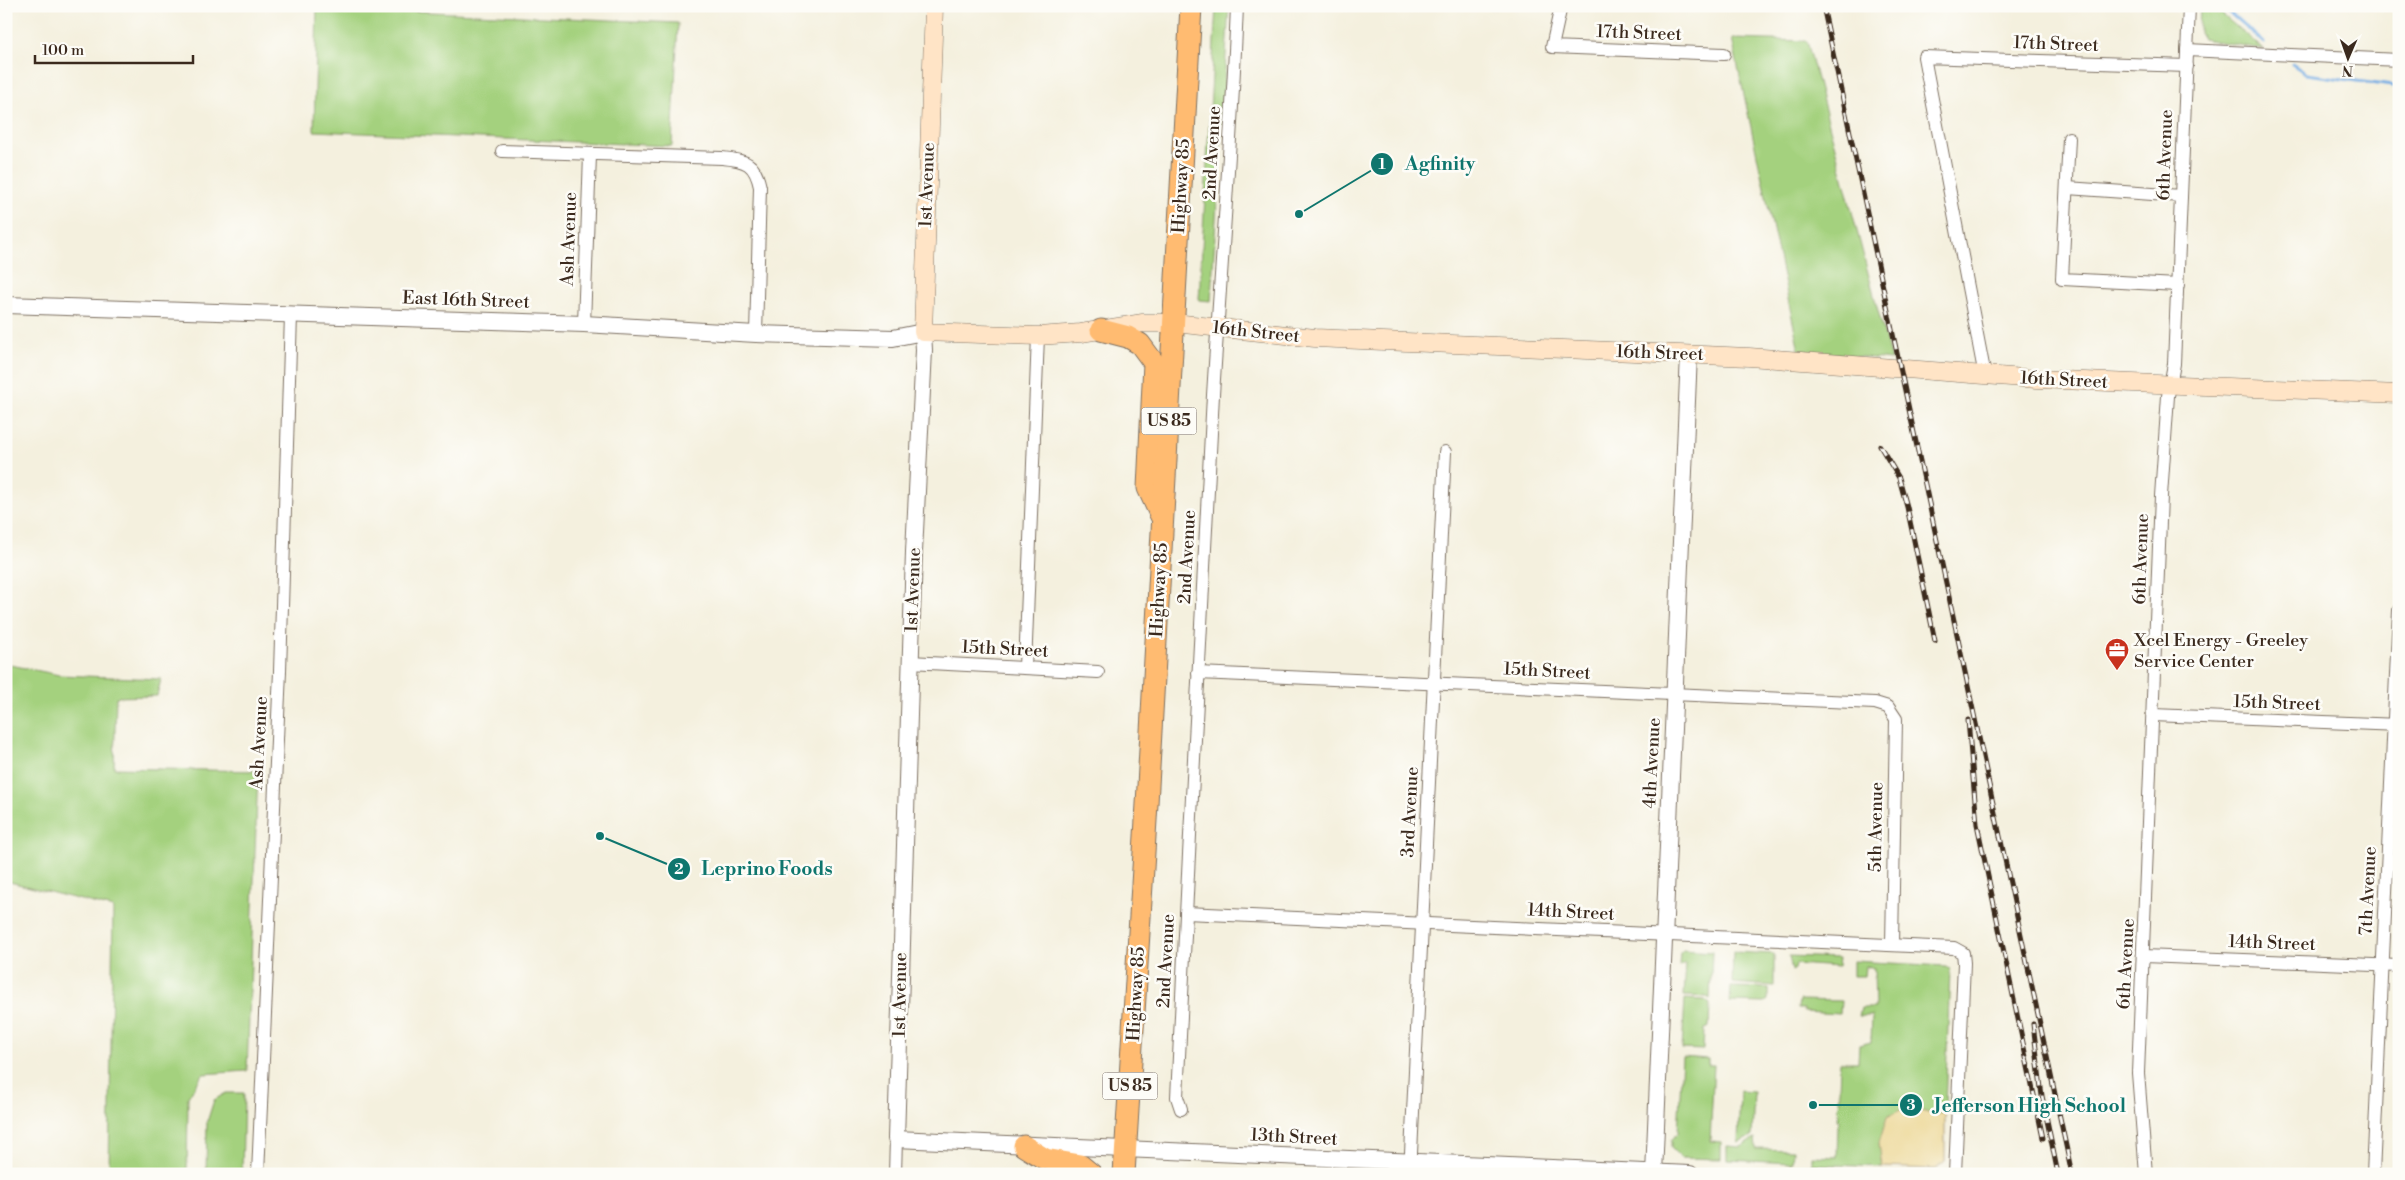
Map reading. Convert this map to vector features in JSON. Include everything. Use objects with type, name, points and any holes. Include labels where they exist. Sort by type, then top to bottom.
[{"type":"highway","name":"Highway 85","points":[[1124,1174],[1191,6]]},
{"type":"highway","points":[[1100,330],[1128,337],[1140,344],[1154,363],[1148,488],[1162,519]]},
{"type":"highway","points":[[1024,1146],[1045,1160],[1080,1164],[1091,1174]]},
{"type":"main road","name":"1st Avenue","points":[[923,332],[934,6]]},
{"type":"main road","name":"16th Street","points":[[923,332],[1038,336],[1100,330],[1143,323],[1174,323],[1315,338],[1689,354],[1985,376],[2399,394]]},
{"type":"street","name":"2nd Avenue","points":[[1181,1109],[1178,1097],[1198,673],[1237,6]]},
{"type":"street","name":"17th Street","points":[[1561,6],[1558,29],[1552,47],[1724,54]]},
{"type":"street","name":"6th Avenue","points":[[2146,1174],[2138,1073],[2144,956],[2160,496],[2170,384],[2174,364],[2189,6]]},
{"type":"street","points":[[2187,50],[2399,60]]},
{"type":"street","name":"17th Street","points":[[1985,376],[1924,57],[2187,66]]},
{"type":"street","points":[[2069,138],[2062,279],[2178,285]]},
{"type":"street","points":[[502,151],[722,158],[737,159],[751,165],[757,173],[760,187],[756,334]]},
{"type":"street","name":"Ash Avenue","points":[[584,324],[590,154]]},
{"type":"street","points":[[2067,188],[2181,196]]},
{"type":"street","name":"East 16th Street","points":[[6,305],[584,324],[756,334],[892,338],[923,332]]},
{"type":"street","name":"Ash Avenue","points":[[258,1174],[280,671],[292,315]]},
{"type":"street","name":"1st Avenue","points":[[895,1174],[910,662],[924,350],[923,332]]},
{"type":"street","points":[[1025,668],[1038,336]]},
{"type":"street","name":"4th Avenue","points":[[1654,1173],[1675,694],[1675,639],[1689,354]]},
{"type":"street","name":"3rd Avenue","points":[[1410,1168],[1444,452]]},
{"type":"street","name":"7th Avenue","points":[[2373,1174],[2382,965],[2396,725],[2399,610]]},
{"type":"street","name":"15th Street","points":[[910,662],[1098,672]]},
{"type":"street","name":"15th Street","points":[[1198,673],[1874,703],[1888,707],[1891,712]]},
{"type":"street","name":"5th Avenue","points":[[1891,712],[1896,719],[1892,944]]},
{"type":"street","name":"15th Street","points":[[2153,715],[2396,725]]},
{"type":"street","name":"14th Street","points":[[1186,912],[1954,948],[1963,953],[1964,963],[1955,1174]]},
{"type":"street","name":"14th Street","points":[[2144,956],[2399,966]]},
{"type":"street","name":"13th Street","points":[[896,1139],[1126,1150],[1410,1168],[1690,1174]]},
{"type":"green space","points":[[1216,6],[1229,6],[1211,301],[1199,300]]},
{"type":"green space","points":[[2200,6],[2212,6],[2263,49],[2203,39],[2199,32]]},
{"type":"green space","points":[[317,7],[678,23],[672,146],[314,131]]},
{"type":"green space","points":[[1732,39],[1807,41],[1891,360],[1799,350]]},
{"type":"green space","points":[[6,664],[59,675],[161,679],[157,696],[116,697],[114,768],[258,771],[247,1071],[203,1074],[188,1097],[187,1174],[109,1174],[113,908],[6,881]]},
{"type":"green space","points":[[1683,950],[1712,952],[1710,999],[1707,997],[1684,996],[1686,963],[1679,966],[1680,953]]},
{"type":"green space","points":[[1733,952],[1774,954],[1774,986],[1732,983]]},
{"type":"green space","points":[[1789,956],[1839,958],[1838,967],[1796,964],[1795,969],[1792,971]]},
{"type":"green space","points":[[1853,961],[1946,966],[1950,969],[1945,1110],[1881,1159],[1882,1167],[1811,1164],[1811,1156],[1837,1157],[1840,1062],[1858,1062],[1859,1045],[1871,1042],[1872,1016],[1859,1016],[1861,1008],[1875,1008],[1874,968],[1865,967],[1864,976],[1853,976]]},
{"type":"green space","points":[[1731,987],[1768,988],[1768,1000],[1764,1003],[1730,1002]]},
{"type":"green space","points":[[1685,999],[1705,1000],[1710,1004],[1709,1027],[1704,1029],[1703,1050],[1682,1049]]},
{"type":"green space","points":[[1799,1000],[1841,1001],[1840,1014],[1804,1012],[1804,1009],[1798,1009]]},
{"type":"green space","points":[[1682,1057],[1708,1059],[1708,1065],[1714,1065],[1710,1141],[1721,1142],[1721,1159],[1681,1158],[1671,1148],[1671,1139],[1678,1133]]},
{"type":"green space","points":[[1740,1091],[1754,1092],[1752,1137],[1738,1143]]},
{"type":"green space","points":[[226,1093],[244,1093],[242,1174],[206,1174],[207,1122],[214,1100]]},
{"type":"green space","points":[[1755,1139],[1756,1149],[1793,1150],[1792,1163],[1727,1160],[1727,1146],[1741,1147]]},
{"type":"sand","points":[[1906,1107],[1936,1115],[1943,1113],[1945,1110],[1945,1161],[1936,1169],[1882,1167],[1879,1143],[1887,1117]]},
{"type":"waterway","points":[[2222,6],[2264,43]]},
{"type":"waterway","points":[[2292,64],[2307,74],[2399,87]]},
{"type":"railway","points":[[1823,6],[2072,1174]]},
{"type":"railway","points":[[1880,446],[1899,478],[1907,507],[1935,641]]},
{"type":"railway","points":[[1968,720],[1977,824],[2043,1138]]},
{"type":"railway","points":[[2033,1024],[2042,1096],[2058,1174]]},
{"type":"place","name":"Agfinity","points":[[1299,214]]},
{"type":"place","name":"Xcel Energy - Greeley Service Center","points":[[2117,671]]},
{"type":"place","name":"Leprino Foods","points":[[600,836]]},
{"type":"place","name":"Jefferson High School","points":[[1813,1105]]}]
